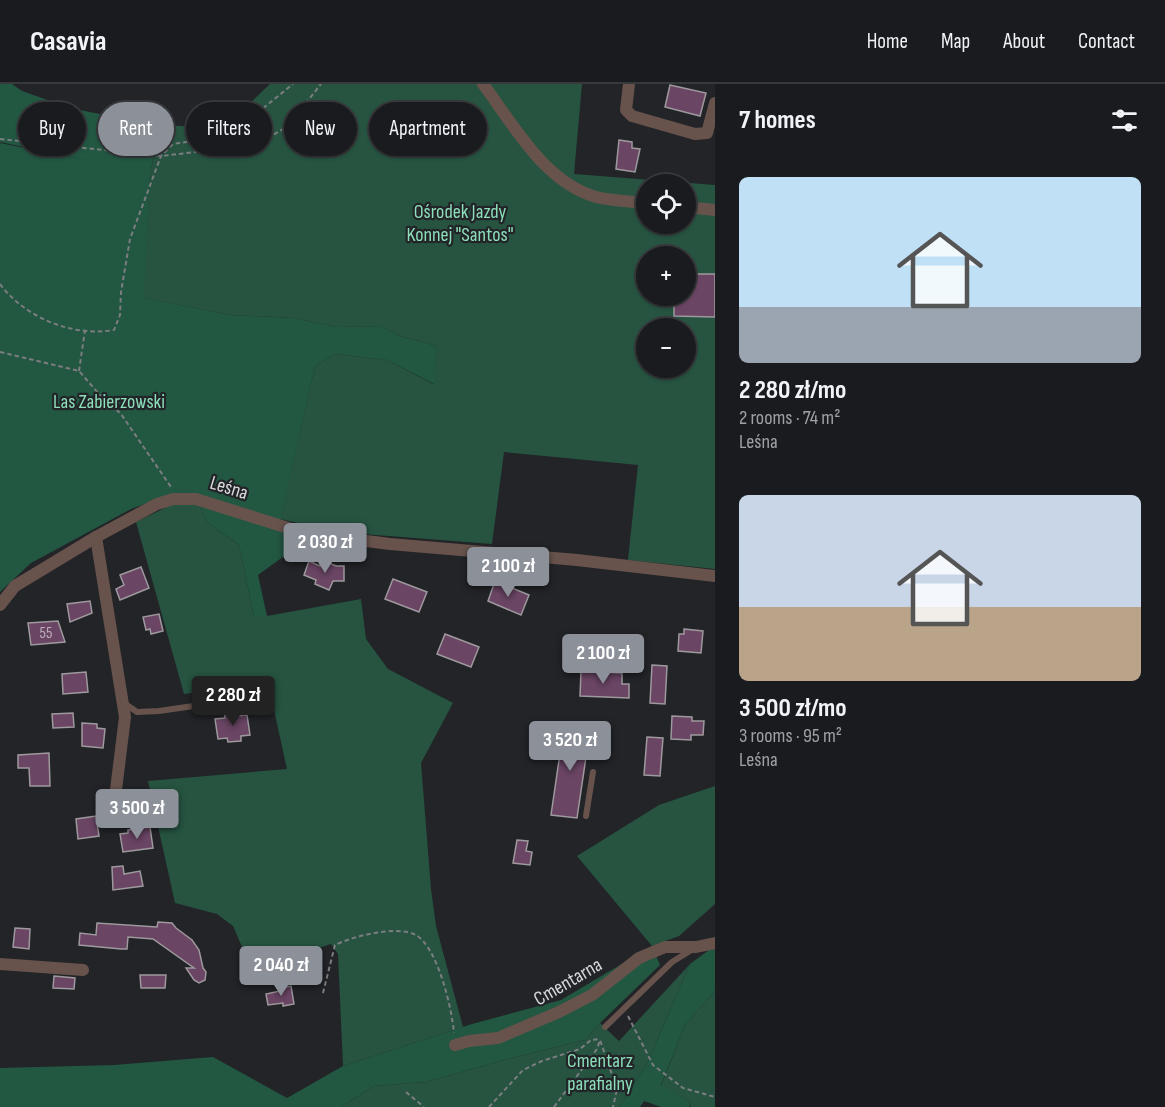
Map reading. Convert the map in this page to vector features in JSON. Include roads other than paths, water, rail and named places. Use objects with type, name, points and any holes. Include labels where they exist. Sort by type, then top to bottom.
[{"type":"street","points":[[483,84],[533,150],[560,179],[596,197],[636,201]]},
{"type":"street","points":[[629,84],[626,110],[632,116],[695,134],[707,133],[715,103]]},
{"type":"street","points":[[696,208],[715,210]]},
{"type":"street","name":"Leśna","points":[[0,605],[15,586],[96,537],[157,504],[180,499],[196,499],[224,506],[304,533],[390,544],[577,560],[715,576]]},
{"type":"street","points":[[96,537],[125,717],[116,798]]},
{"type":"street","name":"Cmentarna","points":[[455,1045],[498,1038],[560,1012],[592,995],[639,958],[665,946],[696,947],[715,943]]},
{"type":"street","points":[[0,964],[83,970]]},
{"type":"lane","points":[[123,703],[137,712],[159,711],[261,696]]},
{"type":"lane","points":[[586,816],[593,772]]},
{"type":"lane","name":"Cmentarna","points":[[605,1027],[672,962],[696,947]]},
{"type":"park label","name":"Ośrodek Jazdy Konnej \"Santos\"","points":[[460,224]]},
{"type":"park label","name":"Las Zabierzowski","points":[[109,402]]},
{"type":"park label","name":"Cmentarz parafialny","points":[[600,1072]]}]
